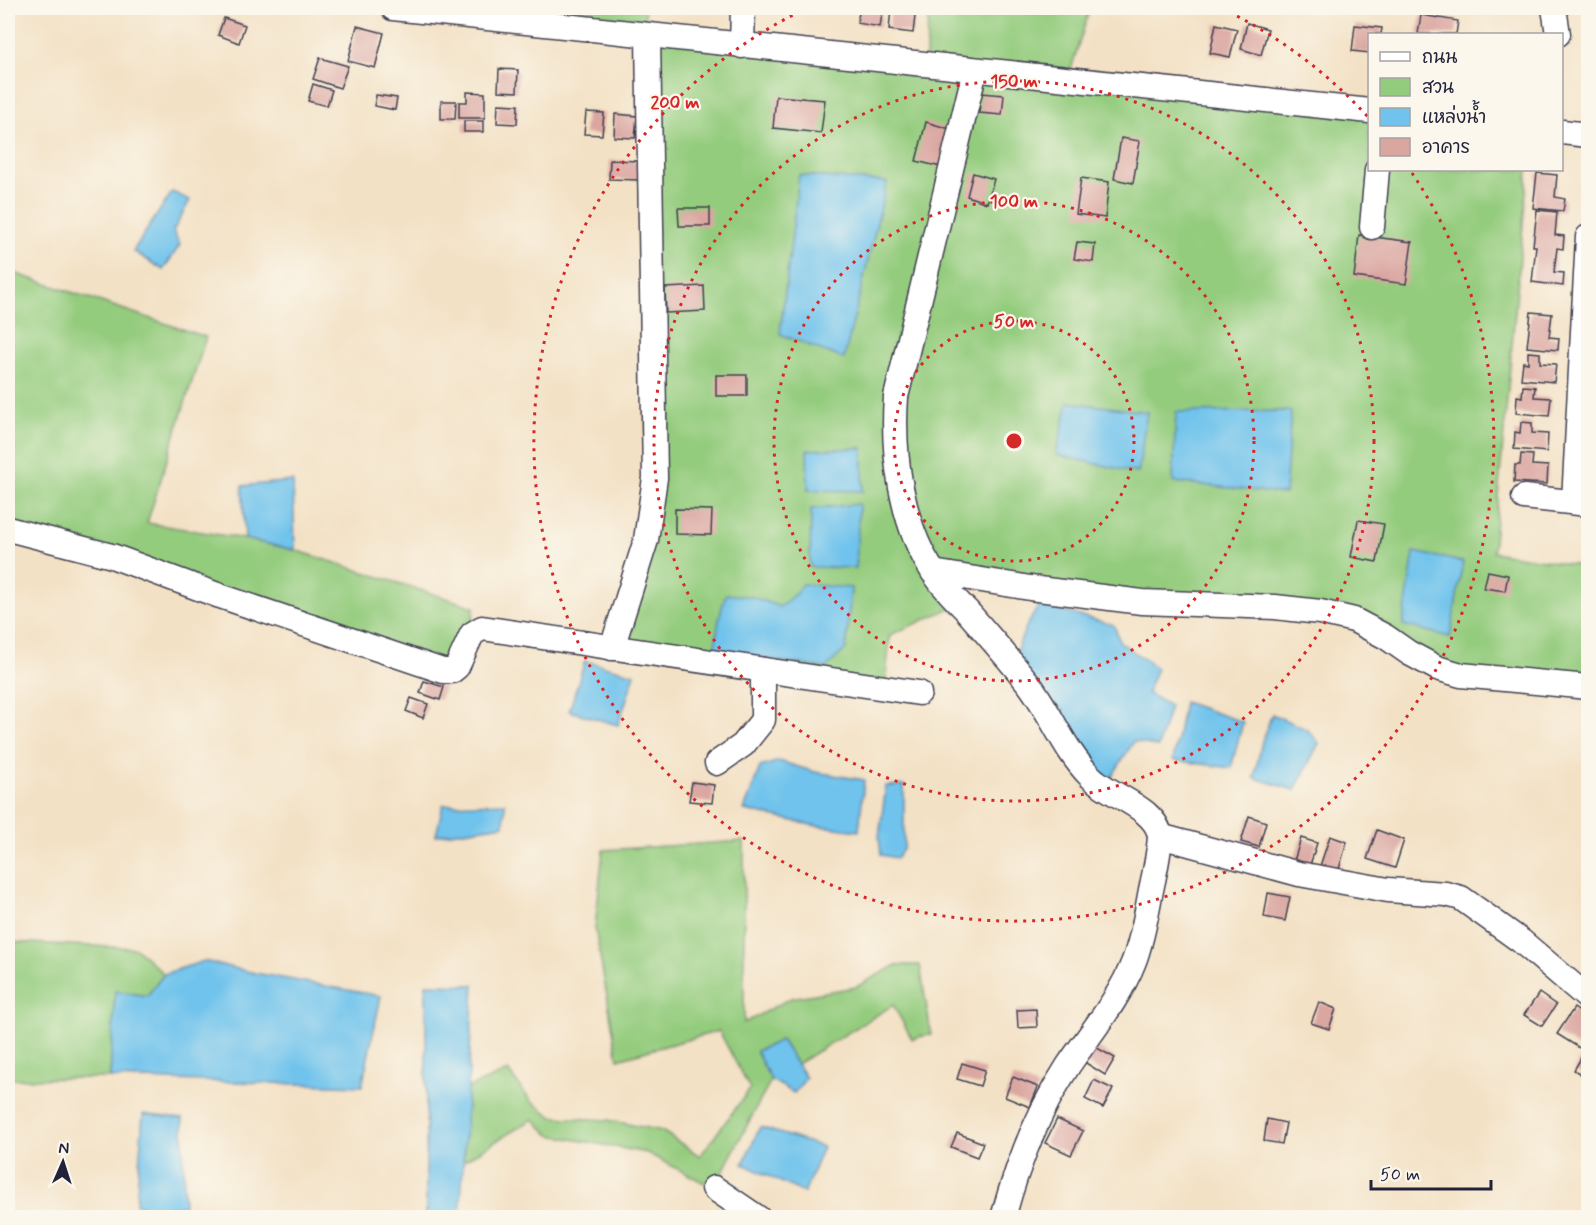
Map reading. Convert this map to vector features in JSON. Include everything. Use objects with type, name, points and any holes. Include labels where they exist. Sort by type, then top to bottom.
[{"type":"street","points":[[393,8],[1368,111]]},
{"type":"street","points":[[742,46],[743,8]]},
{"type":"street","points":[[1554,8],[1558,33]]},
{"type":"street","points":[[612,648],[646,540],[655,478],[648,36]]},
{"type":"street","points":[[975,70],[896,397],[895,454],[901,489],[912,526],[933,572],[1029,684],[1077,761],[1105,788],[1152,818],[1159,826],[1160,836],[1142,937],[1134,962],[1109,1007],[1067,1069],[1034,1130],[1010,1191],[1003,1218]]},
{"type":"street","points":[[1563,132],[1588,135]]},
{"type":"street","points":[[1372,227],[1377,171]]},
{"type":"street","points":[[1524,497],[1581,503],[1588,237]]},
{"type":"street","points":[[8,529],[112,556],[220,596],[442,671],[452,671],[457,667],[472,634],[482,628],[919,693]]},
{"type":"street","points":[[933,572],[1142,603],[1275,607],[1320,612],[1354,620],[1437,668],[1461,675],[1588,687]]},
{"type":"street","points":[[717,763],[743,745],[764,720],[764,670]]},
{"type":"street","points":[[1160,836],[1299,874],[1388,890],[1446,894],[1461,898],[1521,941],[1588,998]]},
{"type":"street","points":[[714,1188],[758,1218]]},
{"type":"green space","points":[[393,8],[644,8],[648,36]]},
{"type":"green space","points":[[929,8],[1090,8],[1068,79],[1368,111],[1368,171],[1528,171],[1493,552],[1588,567],[1588,687],[1461,675],[1354,620],[934,572],[960,604],[890,635],[885,688],[612,648],[646,540],[648,36],[925,65]]},
{"type":"green space","points":[[8,271],[206,337],[147,523],[245,539],[295,550],[474,607],[472,634],[457,667],[8,529]]},
{"type":"green space","points":[[744,841],[744,1023],[791,998],[856,987],[896,965],[920,965],[931,1034],[912,1039],[893,1005],[797,1064],[781,1040],[756,1051],[771,1080],[714,1188],[647,1153],[550,1135],[533,1119],[463,1161],[468,1088],[508,1071],[530,1100],[553,1117],[608,1120],[662,1131],[700,1156],[750,1089],[719,1031],[618,1059],[595,928],[603,850]]},
{"type":"green space","points":[[8,942],[136,948],[164,974],[147,996],[115,991],[110,1078],[8,1079]]},
{"type":"water","points":[[799,175],[887,182],[844,359],[780,334]]},
{"type":"water","points":[[172,192],[190,200],[173,231],[180,245],[163,270],[133,251]]},
{"type":"water","points":[[1068,402],[1147,412],[1138,473],[1056,455]]},
{"type":"water","points":[[1291,411],[1285,494],[1173,482],[1176,412]]},
{"type":"water","points":[[863,448],[863,491],[808,490],[807,450]]},
{"type":"water","points":[[293,481],[295,550],[245,539],[242,486]]},
{"type":"water","points":[[859,504],[856,568],[810,567],[811,509]]},
{"type":"water","points":[[1414,552],[1463,562],[1450,637],[1403,625]]},
{"type":"water","points":[[802,584],[851,588],[846,649],[826,668],[714,651],[726,594],[753,597],[780,607],[796,593]]},
{"type":"water","points":[[1039,605],[1114,625],[1120,642],[1157,668],[1147,693],[1170,706],[1158,747],[1134,741],[1105,788],[1012,663],[1025,629]]},
{"type":"water","points":[[585,661],[635,674],[618,725],[569,711]]},
{"type":"water","points":[[1184,702],[1243,722],[1231,768],[1173,760]]},
{"type":"water","points":[[1272,714],[1308,730],[1319,743],[1295,790],[1254,778],[1262,741]]},
{"type":"water","points":[[779,761],[815,772],[864,780],[859,831],[811,825],[744,810],[760,767]]},
{"type":"water","points":[[904,785],[904,848],[897,858],[881,855],[879,837],[886,786]]},
{"type":"water","points":[[505,803],[504,825],[436,835],[443,805]]},
{"type":"water","points":[[204,961],[255,973],[381,996],[362,1086],[110,1078],[115,991],[147,996],[164,974]]},
{"type":"water","points":[[426,984],[474,985],[460,1217],[426,1217]]},
{"type":"water","points":[[781,1040],[806,1078],[794,1093],[771,1080],[756,1051]]},
{"type":"water","points":[[143,1114],[183,1119],[184,1205],[156,1212],[136,1204]]},
{"type":"water","points":[[760,1127],[823,1147],[804,1193],[743,1164]]},
{"type":"building","points":[[860,8],[883,8],[880,27],[857,23]]},
{"type":"building","points":[[891,8],[916,8],[913,33],[889,30]]},
{"type":"building","points":[[1421,15],[1458,21],[1456,33],[1418,33]]},
{"type":"building","points":[[224,18],[245,25],[239,43],[218,35]]},
{"type":"building","points":[[1247,23],[1268,29],[1261,55],[1241,49]]},
{"type":"building","points":[[1216,24],[1237,29],[1230,57],[1210,53]]},
{"type":"building","points":[[1355,25],[1382,28],[1381,33],[1368,33],[1368,53],[1352,51]]},
{"type":"building","points":[[357,26],[384,33],[375,68],[348,61]]},
{"type":"building","points":[[320,58],[348,66],[340,88],[313,79]]},
{"type":"building","points":[[499,69],[518,70],[517,92],[498,91]]},
{"type":"building","points":[[313,84],[332,90],[327,106],[308,101]]},
{"type":"building","points":[[467,92],[485,93],[485,118],[459,118],[459,102],[467,102]]},
{"type":"building","points":[[981,93],[1004,95],[1002,115],[979,113]]},
{"type":"building","points":[[376,95],[397,98],[395,110],[375,106]]},
{"type":"building","points":[[776,96],[825,100],[821,133],[773,128]]},
{"type":"building","points":[[441,101],[456,101],[455,119],[441,119]]},
{"type":"building","points":[[498,104],[518,105],[517,124],[497,123]]},
{"type":"building","points":[[586,112],[604,113],[602,135],[584,134]]},
{"type":"building","points":[[615,114],[637,116],[635,138],[614,137]]},
{"type":"building","points":[[464,121],[483,121],[483,132],[464,132]]},
{"type":"building","points":[[926,122],[950,129],[941,167],[916,161]]},
{"type":"building","points":[[1121,138],[1140,141],[1133,183],[1114,179]]},
{"type":"building","points":[[610,160],[639,161],[639,180],[609,179]]},
{"type":"building","points":[[973,173],[994,179],[987,203],[967,196]]},
{"type":"building","points":[[1537,173],[1557,175],[1555,197],[1565,199],[1563,211],[1533,208]]},
{"type":"building","points":[[1081,178],[1109,182],[1105,218],[1076,214]]},
{"type":"building","points":[[678,208],[710,208],[710,226],[679,226]]},
{"type":"building","points":[[1537,210],[1557,212],[1555,235],[1564,236],[1563,249],[1557,248],[1554,272],[1564,273],[1563,286],[1532,282]]},
{"type":"building","points":[[1359,235],[1412,242],[1406,284],[1354,277]]},
{"type":"building","points":[[1077,242],[1095,244],[1093,262],[1074,259]]},
{"type":"building","points":[[704,286],[705,311],[666,313],[665,288]]},
{"type":"building","points":[[1531,312],[1552,314],[1549,337],[1559,338],[1558,350],[1527,347]]},
{"type":"building","points":[[1528,352],[1540,353],[1540,363],[1556,364],[1554,382],[1521,379],[1523,362],[1528,363]]},
{"type":"building","points":[[716,375],[747,375],[747,396],[716,396]]},
{"type":"building","points":[[1523,386],[1535,387],[1534,397],[1551,398],[1549,416],[1516,413],[1517,396],[1522,397]]},
{"type":"building","points":[[1521,422],[1532,423],[1532,433],[1548,434],[1547,452],[1514,449],[1515,432],[1520,433]]},
{"type":"building","points":[[1521,454],[1533,455],[1532,465],[1548,466],[1547,484],[1514,482],[1515,465],[1520,465]]},
{"type":"building","points":[[675,509],[712,510],[711,535],[675,534]]},
{"type":"building","points":[[1358,520],[1384,524],[1377,562],[1351,557]]},
{"type":"building","points":[[1488,571],[1508,575],[1505,591],[1484,588]]},
{"type":"building","points":[[424,681],[444,687],[440,700],[420,693]]},
{"type":"building","points":[[411,698],[428,704],[423,718],[406,711]]},
{"type":"building","points":[[692,782],[714,785],[712,803],[689,801]]},
{"type":"building","points":[[1249,816],[1266,822],[1259,847],[1241,842]]},
{"type":"building","points":[[1377,830],[1404,840],[1395,868],[1367,859]]},
{"type":"building","points":[[1330,836],[1347,842],[1338,872],[1320,866]]},
{"type":"building","points":[[1301,838],[1317,843],[1310,865],[1294,861]]},
{"type":"building","points":[[1268,893],[1290,897],[1285,921],[1264,917]]},
{"type":"building","points":[[1539,993],[1556,1005],[1542,1026],[1524,1015]]},
{"type":"building","points":[[1319,1002],[1336,1009],[1329,1029],[1311,1023]]},
{"type":"building","points":[[1574,1008],[1588,1018],[1588,1038],[1581,1049],[1557,1034]]},
{"type":"building","points":[[1036,1009],[1037,1027],[1018,1028],[1017,1010]]},
{"type":"building","points":[[1090,1044],[1115,1058],[1105,1075],[1081,1060]]},
{"type":"building","points":[[1588,1046],[1588,1079],[1574,1070]]},
{"type":"building","points":[[962,1063],[985,1070],[980,1086],[957,1079]]},
{"type":"building","points":[[1013,1077],[1038,1087],[1030,1107],[1005,1097]]},
{"type":"building","points":[[1094,1080],[1113,1089],[1103,1108],[1085,1099]]},
{"type":"building","points":[[1057,1119],[1083,1131],[1071,1155],[1045,1143]]},
{"type":"building","points":[[1267,1119],[1286,1123],[1282,1144],[1264,1141]]},
{"type":"building","points":[[957,1133],[983,1143],[977,1157],[951,1147]]}]
